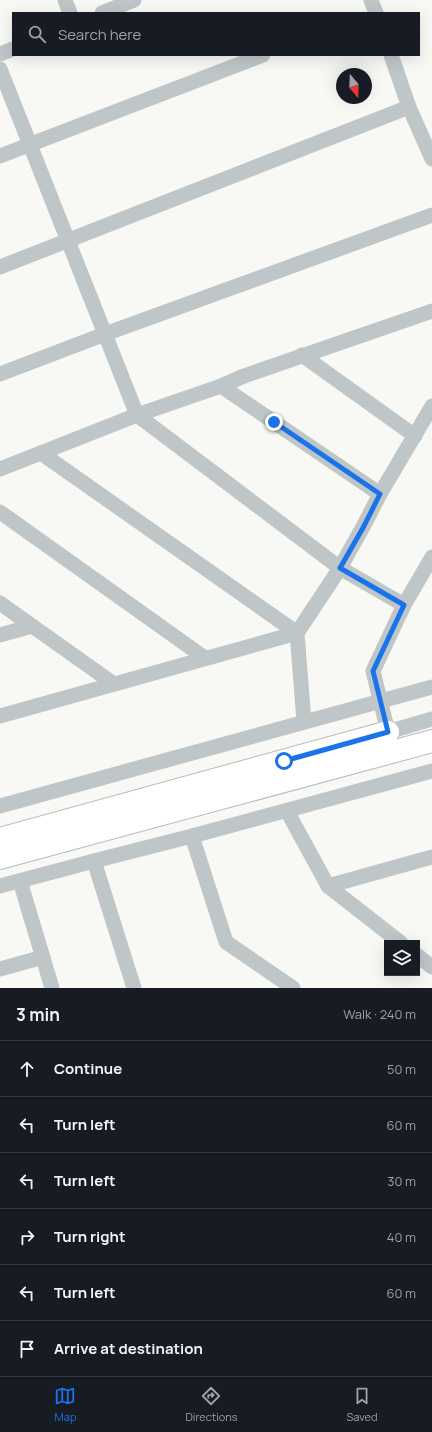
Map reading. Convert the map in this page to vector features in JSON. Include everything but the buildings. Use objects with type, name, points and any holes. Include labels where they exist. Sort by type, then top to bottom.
[{"type":"street","points":[[65,0],[70,12]]},
{"type":"street","points":[[104,12],[134,0]]},
{"type":"street","points":[[0,54],[12,49]]},
{"type":"street","points":[[0,156],[260,56]]},
{"type":"street","points":[[391,56],[410,107],[432,159]]},
{"type":"street","points":[[0,69],[137,415],[340,568],[404,605]]},
{"type":"street","points":[[0,267],[410,107]]},
{"type":"street","points":[[0,374],[105,334],[432,215]]},
{"type":"street","points":[[0,469],[137,415],[221,386],[244,376],[432,312]]},
{"type":"street","points":[[302,355],[415,436]]},
{"type":"street","points":[[221,386],[380,494]]},
{"type":"street","points":[[304,722],[297,633],[340,568],[380,494],[432,406]]},
{"type":"street","points":[[41,452],[297,633]]},
{"type":"street","points":[[0,512],[205,658]]},
{"type":"street","points":[[388,732],[373,671],[404,605],[432,557]]},
{"type":"street","points":[[0,603],[114,684]]},
{"type":"street","points":[[0,635],[32,626]]},
{"type":"street","points":[[0,716],[297,633]]},
{"type":"street","points":[[0,806],[432,687]]},
{"type":"street","points":[[0,839],[432,719]]},
{"type":"street","points":[[0,858],[432,741]]},
{"type":"street","points":[[0,886],[287,811],[432,771]]},
{"type":"street","points":[[287,811],[328,886],[397,940]]},
{"type":"street","points":[[192,836],[226,942],[292,988]]},
{"type":"street","points":[[328,886],[432,857]]},
{"type":"street","points":[[94,861],[134,988]]},
{"type":"street","points":[[20,881],[52,988]]},
{"type":"street","points":[[0,969],[43,957]]},
{"type":"street","points":[[420,957],[432,967]]},
{"type":"route","points":[[274,422],[380,494],[340,568],[404,605],[373,671],[388,732],[284,761]]}]
